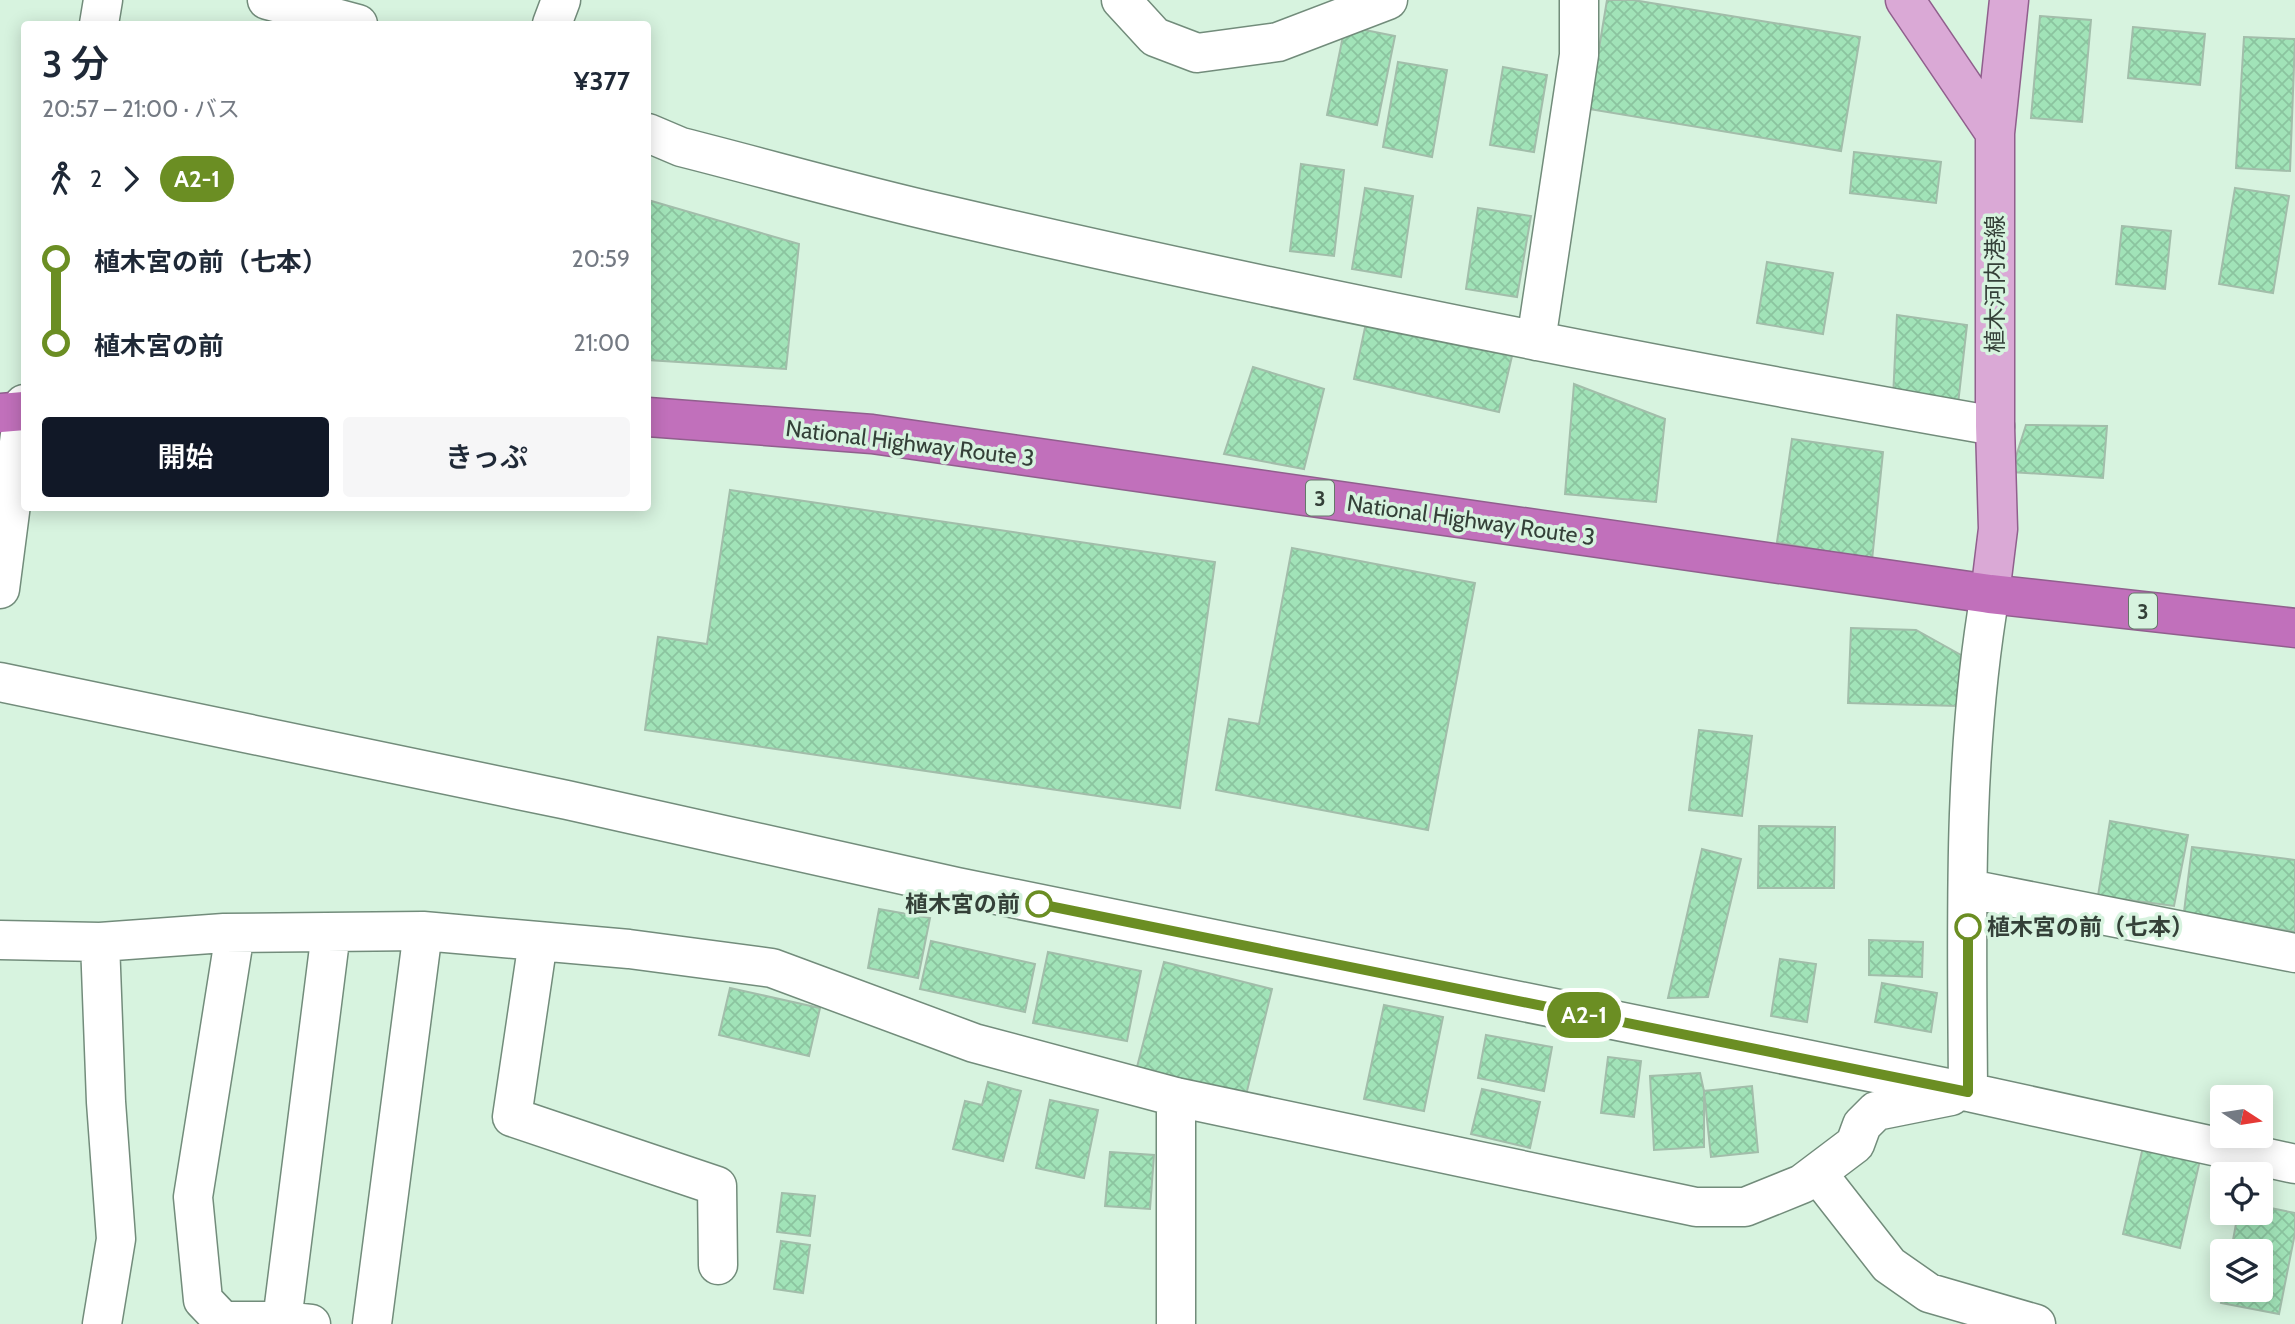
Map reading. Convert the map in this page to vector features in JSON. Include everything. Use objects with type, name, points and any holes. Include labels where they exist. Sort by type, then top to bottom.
[{"type":"highway","name":"National Highway Route 3","points":[[651,417],[872,434],[1990,594],[2295,628]]},
{"type":"main road","points":[[1905,0],[1995,132]]},
{"type":"main road","name":"植木河内港線","points":[[1990,594],[1998,530],[1995,426],[1995,132],[2009,0]]},
{"type":"street","points":[[100,21],[103,0]]},
{"type":"street","points":[[267,0],[347,21]]},
{"type":"street","points":[[553,21],[561,0]]},
{"type":"street","points":[[1121,0],[1155,37],[1197,53],[1278,42],[1388,0]]},
{"type":"street","points":[[1536,341],[1579,55],[1579,0]]},
{"type":"street","points":[[651,134],[681,147],[941,214],[1536,341],[1995,426]]},
{"type":"street","points":[[0,589],[18,410]]},
{"type":"street","points":[[1968,1092],[1969,889],[1977,671],[1990,594]]},
{"type":"street","points":[[0,682],[567,800],[957,887],[1968,1092],[2295,1164]]},
{"type":"street","points":[[1969,889],[2295,953]]},
{"type":"street","points":[[0,940],[100,942],[235,933],[423,931],[629,948],[772,968],[974,1043],[1176,1097],[1696,1207],[1745,1207],[1802,1184],[1855,1144],[1862,1125],[1876,1111],[1968,1092]]},
{"type":"street","points":[[372,1324],[423,931]]},
{"type":"street","points":[[235,933],[193,1197],[203,1300],[223,1321],[296,1323],[331,932]]},
{"type":"street","points":[[538,941],[512,1117],[717,1186],[718,1265]]},
{"type":"street","points":[[100,942],[106,1102],[116,1239],[102,1324]]},
{"type":"street","points":[[1176,1097],[1176,1324]]},
{"type":"street","points":[[1817,1173],[1889,1265],[1929,1293],[2036,1324]]},
{"type":"building","points":[[1607,0],[1633,0],[1860,37],[1841,151],[1589,109]]},
{"type":"building","points":[[2040,16],[2091,20],[2082,122],[2031,118]]},
{"type":"building","points":[[1345,26],[1395,36],[1377,125],[1327,115]]},
{"type":"building","points":[[2133,27],[2205,34],[2200,85],[2128,78]]},
{"type":"building","points":[[2244,37],[2295,39],[2290,171],[2236,168]]},
{"type":"building","points":[[1398,62],[1447,70],[1432,157],[1383,147]]},
{"type":"building","points":[[1503,67],[1547,75],[1534,152],[1490,145]]},
{"type":"building","points":[[1854,152],[1941,162],[1936,203],[1850,193]]},
{"type":"building","points":[[1301,164],[1344,170],[1334,256],[1290,251]]},
{"type":"building","points":[[1365,188],[1413,196],[1401,277],[1352,269]]},
{"type":"building","points":[[2235,188],[2289,196],[2273,293],[2219,284]]},
{"type":"building","points":[[651,201],[799,244],[786,369],[651,360]]},
{"type":"building","points":[[1478,208],[1531,216],[1517,297],[1466,289]]},
{"type":"building","points":[[2122,226],[2171,231],[2165,289],[2116,284]]},
{"type":"building","points":[[1767,262],[1833,273],[1823,334],[1757,323]]},
{"type":"building","points":[[1897,315],[1967,325],[1958,404],[1893,398]]},
{"type":"building","points":[[1366,323],[1512,356],[1499,412],[1354,379]]},
{"type":"building","points":[[1253,367],[1324,389],[1304,469],[1224,454]]},
{"type":"building","points":[[1574,384],[1665,419],[1656,502],[1565,494]]},
{"type":"building","points":[[2026,425],[2107,426],[2103,478],[2011,472]]},
{"type":"building","points":[[1792,439],[1883,452],[1872,560],[1777,542]]},
{"type":"building","points":[[730,490],[1215,562],[1180,808],[645,730],[658,637],[707,644]]},
{"type":"building","points":[[1292,548],[1475,583],[1428,830],[1216,790],[1229,719],[1259,724]]},
{"type":"building","points":[[1851,628],[1916,630],[1961,655],[1958,706],[1848,703]]},
{"type":"building","points":[[1699,730],[1752,736],[1742,816],[1689,810]]},
{"type":"building","points":[[2110,821],[2188,835],[2174,906],[2098,896]]},
{"type":"building","points":[[1759,826],[1835,827],[1834,888],[1758,888]]},
{"type":"building","points":[[2192,847],[2295,860],[2295,932],[2184,912]]},
{"type":"building","points":[[1702,849],[1741,859],[1708,997],[1668,998]]},
{"type":"building","points":[[879,909],[930,918],[918,978],[868,968]]},
{"type":"building","points":[[1869,940],[1923,942],[1922,977],[1869,975]]},
{"type":"building","points":[[931,941],[1035,964],[1025,1012],[920,989]]},
{"type":"building","points":[[1048,952],[1141,971],[1127,1041],[1033,1023]]},
{"type":"building","points":[[1780,959],[1816,964],[1807,1022],[1771,1016]]},
{"type":"building","points":[[1164,962],[1272,989],[1246,1095],[1137,1067]]},
{"type":"building","points":[[1882,983],[1937,993],[1931,1032],[1875,1022]]},
{"type":"building","points":[[730,988],[820,1008],[809,1056],[719,1035]]},
{"type":"building","points":[[1384,1005],[1443,1017],[1424,1111],[1364,1099]]},
{"type":"building","points":[[1486,1035],[1552,1047],[1544,1091],[1478,1078]]},
{"type":"building","points":[[1608,1057],[1641,1061],[1634,1117],[1601,1113]]},
{"type":"building","points":[[1700,1073],[1704,1091],[1704,1147],[1654,1150],[1650,1076]]},
{"type":"building","points":[[988,1082],[1021,1091],[1003,1161],[953,1149],[965,1101],[982,1105]]},
{"type":"building","points":[[1752,1086],[1758,1152],[1711,1157],[1704,1091]]},
{"type":"building","points":[[1482,1089],[1540,1102],[1530,1148],[1471,1134]]},
{"type":"building","points":[[1050,1100],[1098,1110],[1084,1178],[1036,1168]]},
{"type":"building","points":[[2143,1147],[2200,1160],[2180,1248],[2123,1234]]},
{"type":"building","points":[[1110,1152],[1154,1155],[1150,1209],[1105,1206]]},
{"type":"building","points":[[782,1193],[815,1196],[810,1236],[777,1232]]},
{"type":"building","points":[[2273,1208],[2295,1213],[2295,1233],[2279,1314],[2221,1303],[2273,1302],[2273,1239],[2233,1239],[2236,1225],[2273,1225]]},
{"type":"building","points":[[781,1241],[810,1245],[803,1293],[774,1289]]},
{"type":"bus line","name":"A2-1","points":[[1039,904],[1968,1092],[1968,927]]},
{"type":"place","name":"植木宮の前","points":[[1039,904]]},
{"type":"place","name":"植木宮の前（七本）","points":[[1968,927]]}]
